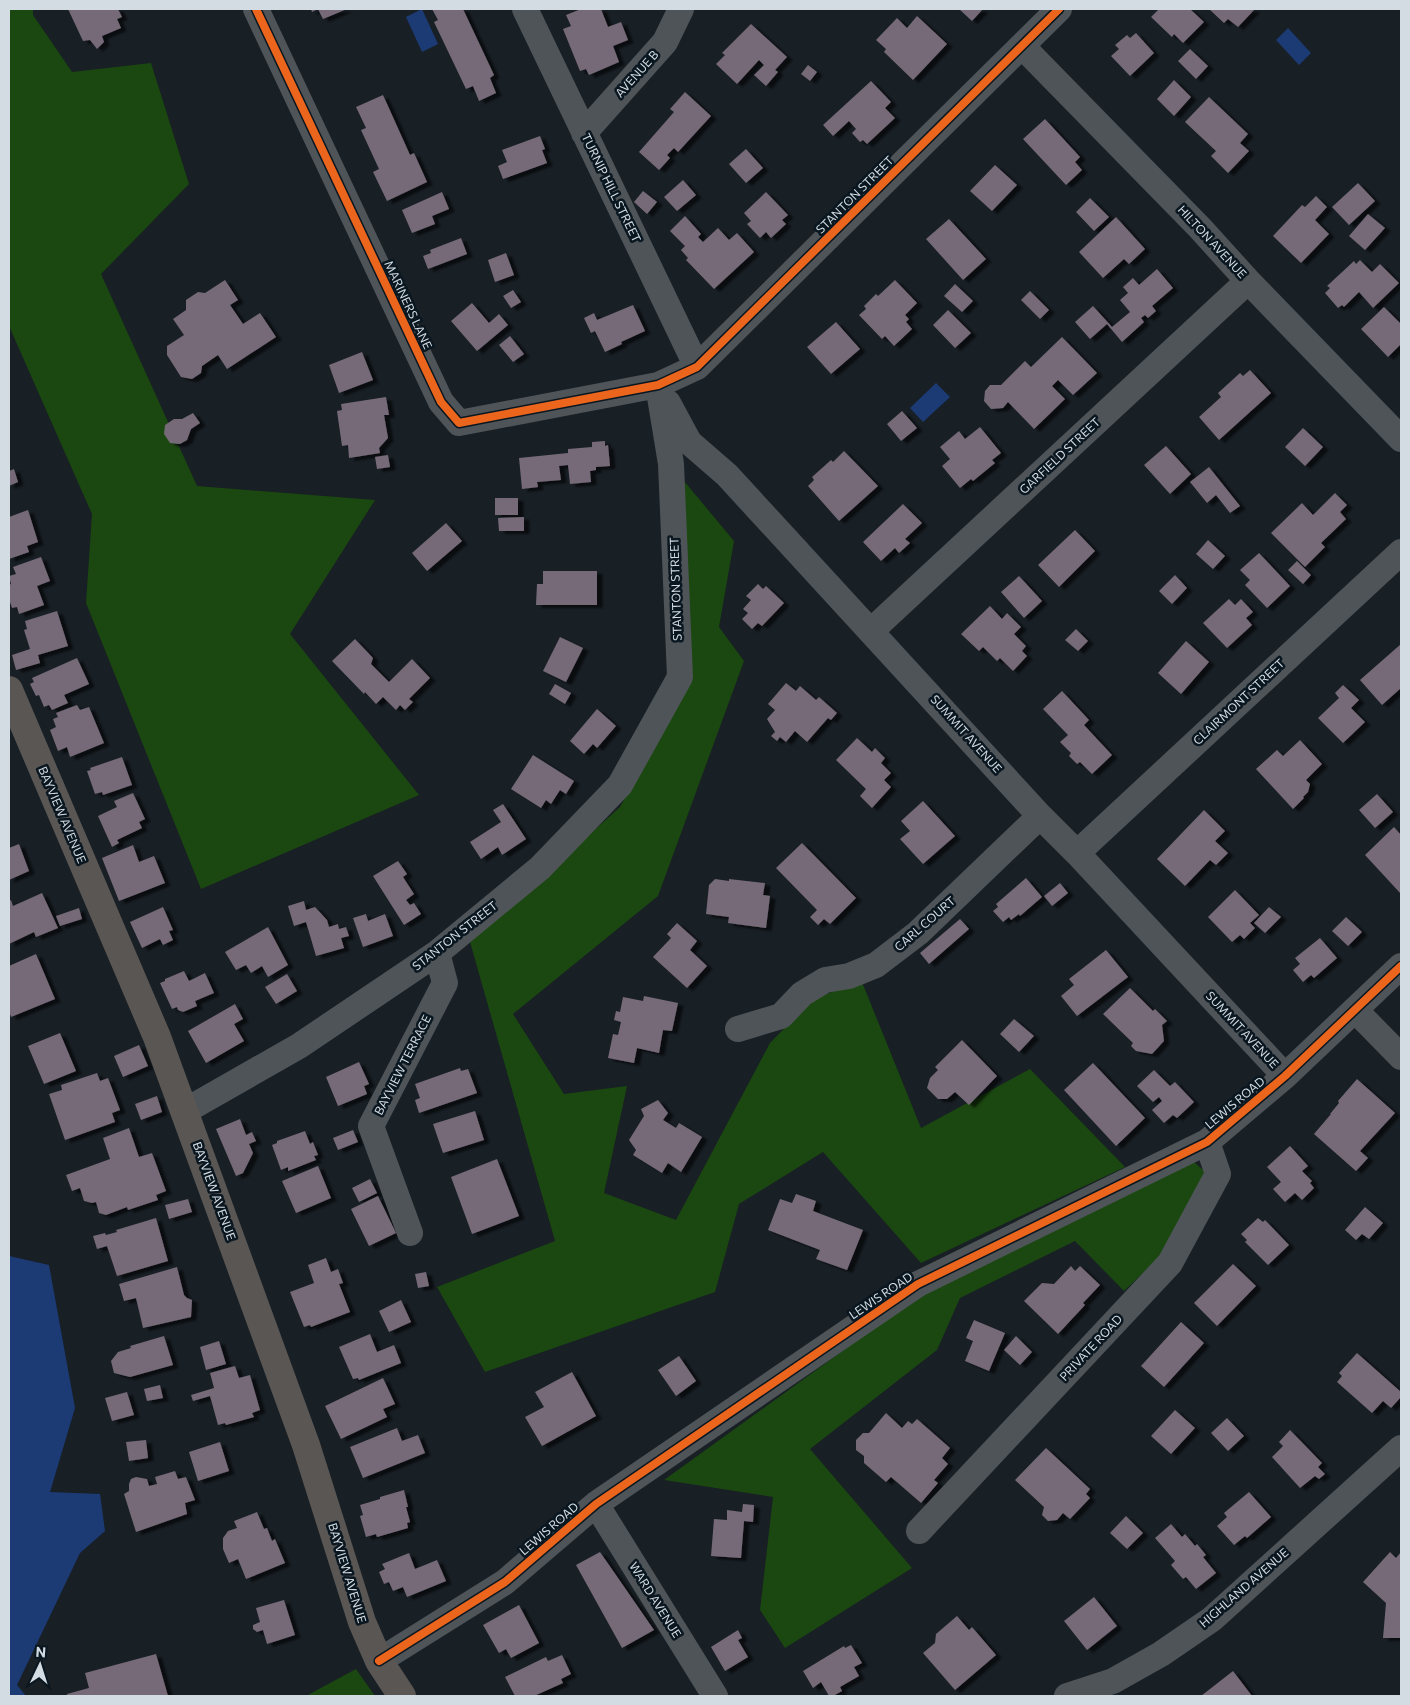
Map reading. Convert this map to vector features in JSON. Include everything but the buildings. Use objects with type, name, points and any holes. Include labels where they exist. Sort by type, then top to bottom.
[{"type":"main road","name":"BAYVIEW AVENUE","points":[[9,690],[157,1037],[303,1435],[362,1622],[379,1661],[402,1696]]},
{"type":"street","name":"MARINERS LANE","points":[[256,9],[441,402],[459,423],[658,385]]},
{"type":"street","name":"TURNIP HILL STREET","points":[[525,9],[697,367]]},
{"type":"street","name":"AVENUE B","points":[[584,133],[665,42],[681,9]]},
{"type":"street","name":"STANTON STREET","points":[[185,1111],[299,1046],[437,953],[540,868],[620,785],[680,677],[671,464],[658,385],[697,367],[1059,9]]},
{"type":"street","name":"HILTON AVENUE","points":[[1022,46],[1200,228],[1401,439]]},
{"type":"street","name":"GARFIELD STREET","points":[[871,631],[1248,280]]},
{"type":"street","name":"SUMMIT AVENUE","points":[[658,385],[690,442],[727,475],[1040,816],[1077,853],[1285,1076]]},
{"type":"street","name":"CLAIRMONT STREET","points":[[1077,853],[1401,552]]},
{"type":"street","name":"CARL COURT","points":[[738,1029],[781,1016],[802,994],[825,980],[849,976],[876,964],[918,933],[1040,816]]},
{"type":"street","name":"BAYVIEW TERRACE","points":[[410,1233],[371,1126],[445,983],[437,953]]},
{"type":"street","name":"LEWIS ROAD","points":[[379,1661],[505,1582],[596,1504],[918,1284],[1206,1142],[1285,1076],[1401,966]]},
{"type":"street","points":[[1355,1010],[1401,1057]]},
{"type":"street","name":"PRIVATE ROAD","points":[[919,1531],[1170,1263],[1218,1174],[1206,1142]]},
{"type":"street","name":"HIGHLAND AVENUE","points":[[1067,1696],[1113,1681],[1161,1654],[1212,1619],[1401,1448]]},
{"type":"street","name":"WARD AVENUE","points":[[596,1504],[715,1696]]},
{"type":"green space","points":[[9,9],[33,9],[33,15],[72,72],[151,63],[189,184],[101,274],[197,486],[375,500],[290,634],[419,795],[201,889],[86,603],[92,514],[9,326]]},
{"type":"green space","points":[[684,481],[734,541],[719,627],[744,661],[658,896],[513,1014],[564,1094],[627,1086],[604,1193],[676,1220],[770,1043],[814,998],[862,982],[921,1128],[1030,1069],[1125,1167],[921,1263],[823,1152],[739,1204],[715,1292],[485,1372],[437,1287],[555,1241],[470,942],[620,807],[684,692]]},
{"type":"green space","points":[[1194,1162],[1209,1175],[1170,1248],[1124,1291],[1075,1241],[960,1298],[937,1350],[810,1449],[912,1568],[785,1648],[760,1610],[773,1497],[664,1480],[927,1290]]},
{"type":"green space","points":[[356,1669],[375,1696],[306,1696]]},
{"type":"water","points":[[422,9],[438,44],[422,52],[406,17]]},
{"type":"water","points":[[1288,28],[1311,53],[1299,65],[1276,40]]},
{"type":"water","points":[[936,383],[950,397],[923,422],[910,408]]},
{"type":"water","points":[[9,1256],[49,1265],[75,1408],[50,1492],[100,1494],[105,1531],[80,1553],[17,1685],[26,1696],[9,1696]]},
{"type":"cycle path","points":[[256,9],[441,402],[459,423],[658,385],[697,367],[1059,9]]},
{"type":"cycle path","points":[[379,1661],[505,1582],[596,1504],[918,1284],[1207,1142],[1285,1076],[1401,966]]}]
